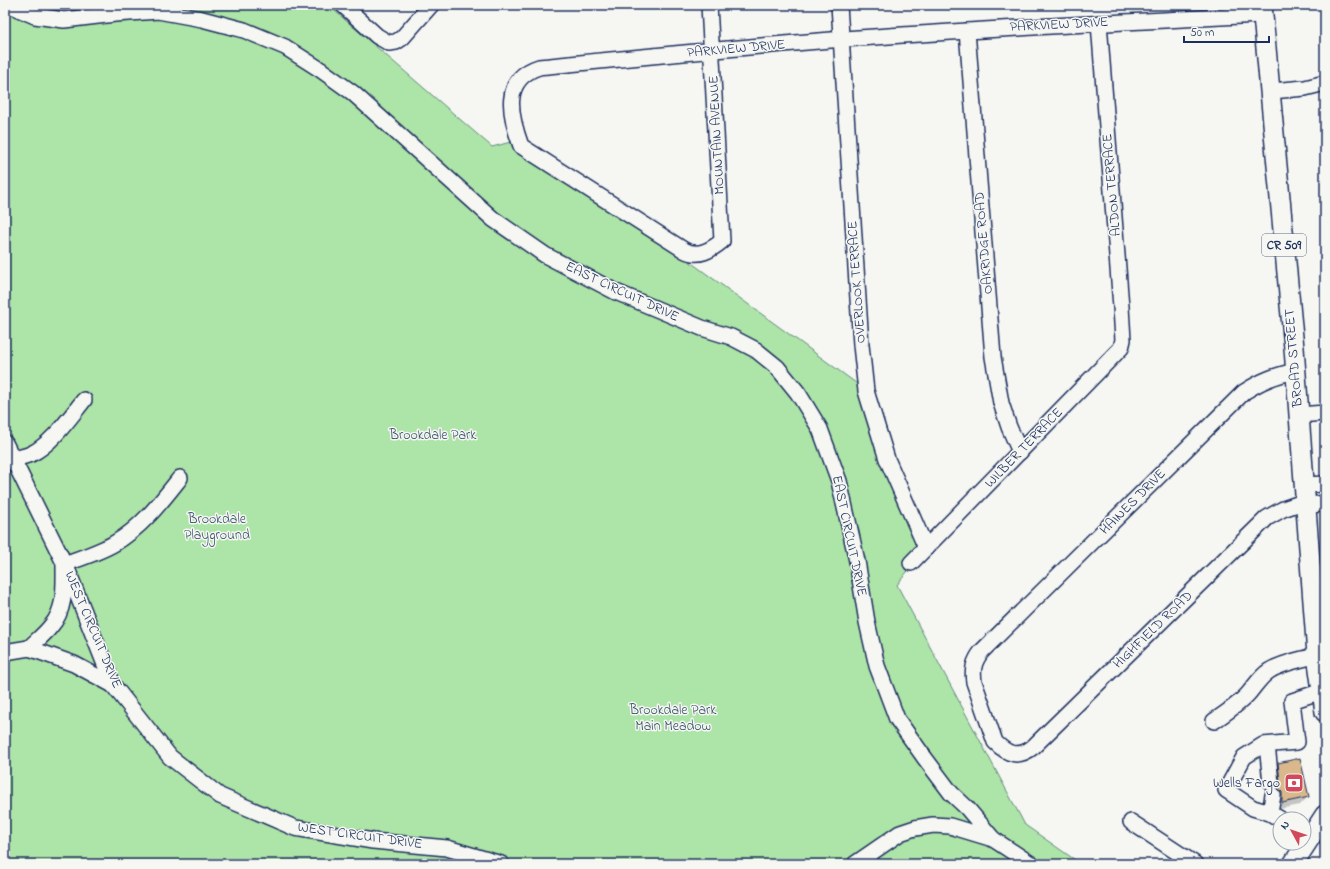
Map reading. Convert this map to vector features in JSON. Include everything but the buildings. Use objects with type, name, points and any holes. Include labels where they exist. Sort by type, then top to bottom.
[{"type":"main road","name":"BROAD STREET","points":[[1262,10],[1299,415],[1317,655],[1325,712]]},
{"type":"main road","points":[[1312,831],[1325,815]]},
{"type":"main road","points":[[1293,864],[1300,851]]},
{"type":"street","name":"EAST CIRCUIT DRIVE","points":[[9,5],[35,16],[64,20],[158,11],[202,19],[244,30],[285,47],[353,93],[493,219],[545,255],[616,292],[702,328],[731,337],[756,350],[778,367],[798,392],[820,429],[839,481],[877,666],[897,719],[951,793],[967,808],[993,839]]},
{"type":"street","points":[[343,5],[377,36],[389,43],[396,42],[402,38],[431,5]]},
{"type":"street","name":"MOUNTAIN AVENUE","points":[[709,5],[713,51],[722,241]]},
{"type":"street","name":"OVERLOOK TERRACE","points":[[840,5],[860,345],[866,391],[887,459],[926,548]]},
{"type":"street","name":"PARKVIEW DRIVE","points":[[722,241],[712,249],[700,254],[686,251],[521,146],[511,114],[512,96],[515,85],[522,75],[534,68],[547,66],[713,51],[842,40],[1099,23],[1262,10]]},
{"type":"street","name":"ALDON TERRACE","points":[[1099,23],[1124,340],[1121,348]]},
{"type":"street","name":"OAKRIDGE ROAD","points":[[967,31],[993,357],[1001,403],[1009,427],[1020,452]]},
{"type":"street","points":[[1270,90],[1305,88],[1325,84]]},
{"type":"street","name":"WILBER TERRACE","points":[[911,563],[1121,348]]},
{"type":"street","name":"HAINES DRIVE","points":[[1002,749],[995,742],[991,733],[974,682],[973,666],[982,651],[1244,392],[1274,376],[1295,370]]},
{"type":"street","points":[[13,459],[32,453],[42,446],[61,428],[84,400]]},
{"type":"street","points":[[1299,415],[1325,413]]},
{"type":"street","name":"WEST CIRCUIT DRIVE","points":[[5,444],[64,564],[113,685],[170,756],[220,796],[295,828],[373,841],[447,848],[501,864]]},
{"type":"street","points":[[64,564],[114,544],[128,535],[148,517],[180,478]]},
{"type":"street","points":[[1305,497],[1325,484]]},
{"type":"street","points":[[1305,497],[1325,503]]},
{"type":"street","name":"HIGHFIELD ROAD","points":[[1002,749],[1009,753],[1020,754],[1026,753],[1033,748],[1267,518],[1305,497]]},
{"type":"street","name":"WEST CIRCUIT DRIVE","points":[[29,648],[51,626],[59,614],[63,601],[64,564]]},
{"type":"street","points":[[5,652],[29,648],[74,664],[113,685]]},
{"type":"street","points":[[1214,721],[1232,709],[1269,671],[1317,655]]},
{"type":"street","points":[[1272,815],[1253,808],[1226,790],[1244,757],[1263,745],[1297,742],[1292,701],[1322,692]]},
{"type":"street","points":[[1267,745],[1274,811]]},
{"type":"street","points":[[1131,822],[1194,864]]},
{"type":"street","points":[[855,864],[900,833],[933,825],[950,826],[993,839],[1031,864]]},
{"type":"green space","name":"Brookdale Park","points":[[5,5],[328,5],[492,147],[522,139],[871,394],[920,555],[897,585],[1025,825],[1081,864],[5,864]]},
{"type":"place","name":"Wells Fargo","points":[[1294,783]]},
{"type":"park label","name":"Brookdale Playground","points":[[217,528]]},
{"type":"park label","name":"Brookdale Park Main Meadow","points":[[673,718]]}]
